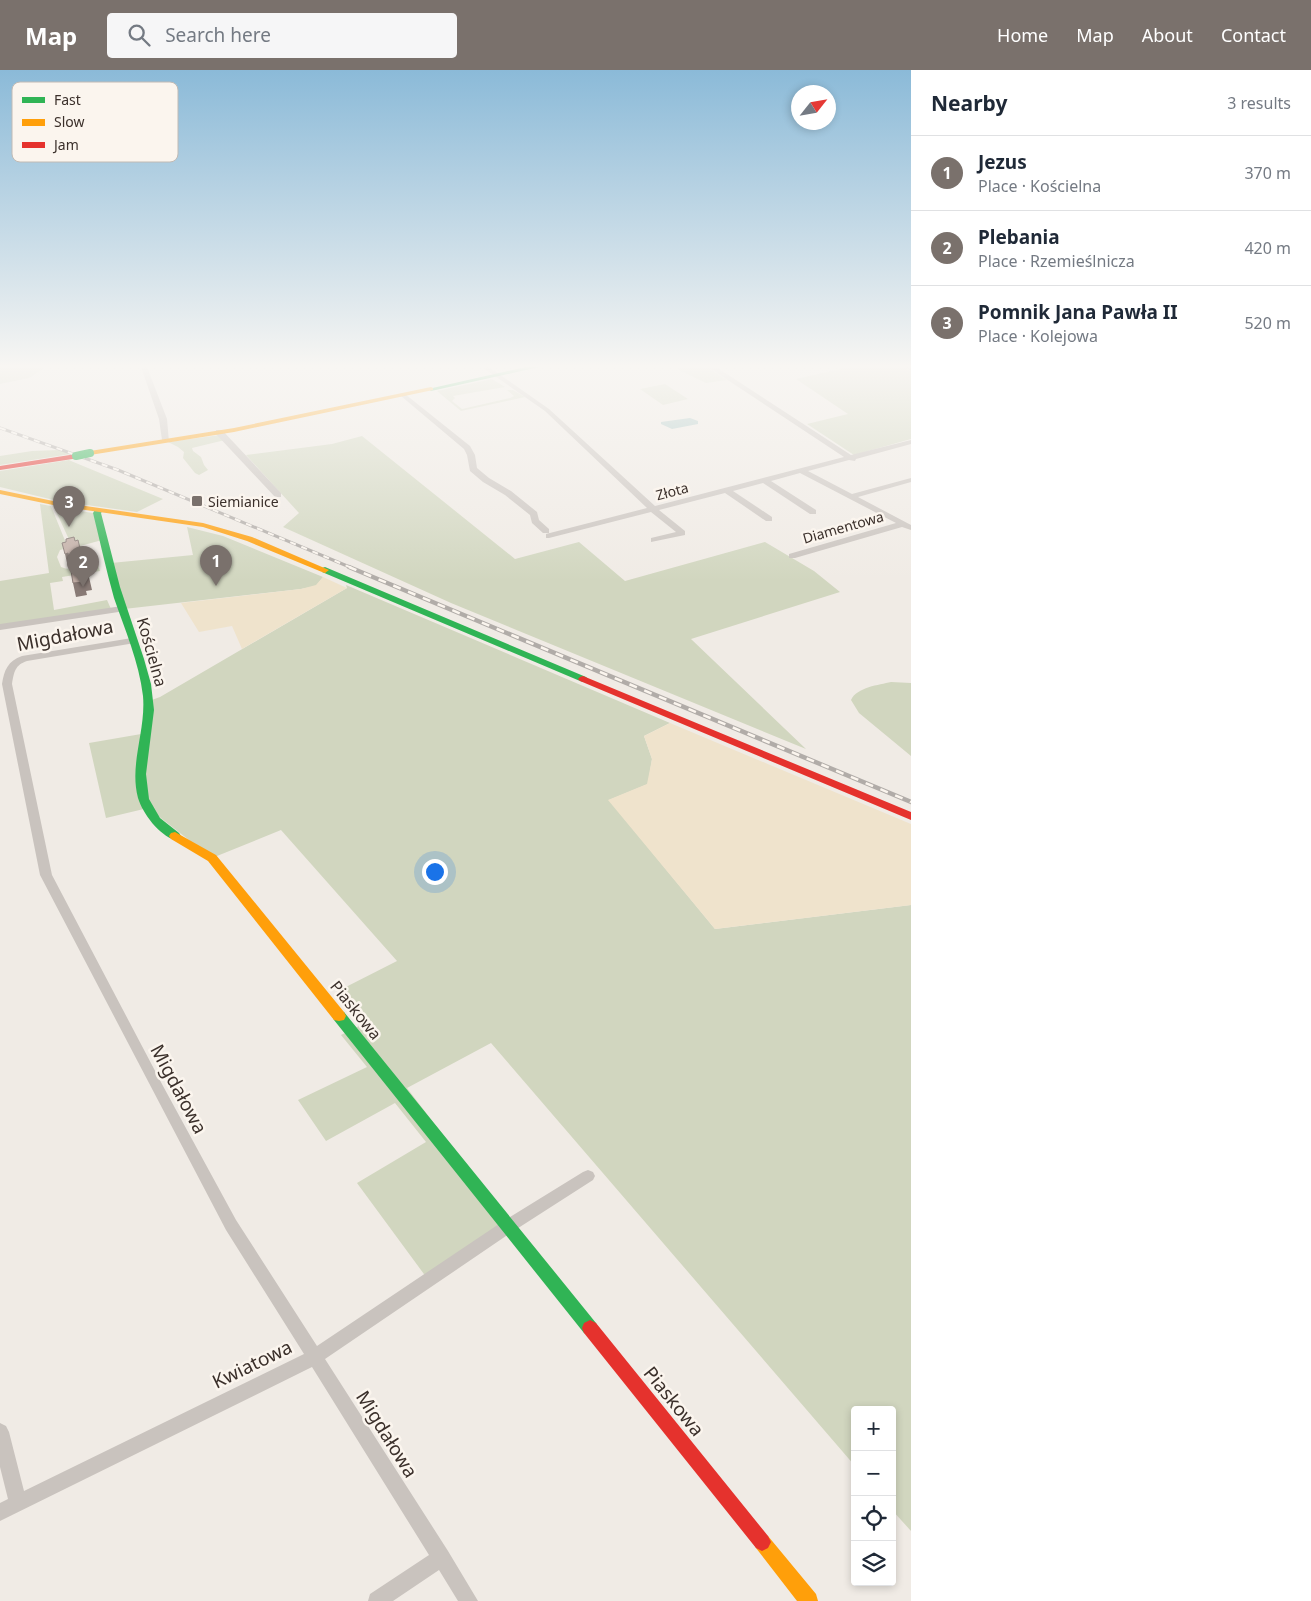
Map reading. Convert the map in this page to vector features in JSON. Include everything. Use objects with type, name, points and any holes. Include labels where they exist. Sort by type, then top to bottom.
[{"type":"street","points":[[0,468],[176,438]]},
{"type":"street","points":[[225,438],[278,495]]},
{"type":"street","name":"Złota","points":[[455,438],[467,448],[475,471],[490,484],[508,493],[534,514],[535,521],[548,533],[654,510],[911,442]]},
{"type":"street","points":[[577,438],[654,510],[682,533],[654,540]]},
{"type":"street","points":[[820,438],[852,459]]},
{"type":"street","points":[[802,471],[907,525]]},
{"type":"street","points":[[851,497],[911,480]]},
{"type":"street","points":[[766,481],[813,512]]},
{"type":"street","points":[[728,490],[769,519]]},
{"type":"street","points":[[0,492],[58,504],[112,512],[129,512],[208,525],[250,539],[911,816]]},
{"type":"street","name":"Kościelna","points":[[99,510],[97,513],[122,609],[143,672],[149,701],[141,779],[144,799],[156,820],[165,829]]},
{"type":"street","name":"Diamentowa","points":[[792,556],[907,525]]},
{"type":"street","points":[[0,627],[122,609]]},
{"type":"street","name":"Migdałowa","points":[[132,641],[25,658],[12,664],[3,685],[46,875],[231,1225],[469,1601]]},
{"type":"street","name":"Piaskowa","points":[[165,829],[212,858],[809,1601]]},
{"type":"street","points":[[507,1227],[588,1176]]},
{"type":"street","name":"Kwiatowa","points":[[0,1512],[316,1357],[507,1227]]},
{"type":"street","points":[[0,1432],[18,1504]]},
{"type":"street","points":[[377,1601],[442,1557]]},
{"type":"green space","points":[[194,438],[225,440],[192,448],[201,457],[208,470],[199,475],[195,473],[183,458],[184,452],[168,442]]},
{"type":"green space","points":[[353,438],[365,438],[515,559],[579,542],[625,581],[765,542],[814,571],[840,592],[691,639],[806,749],[451,603],[283,527],[299,513],[246,455],[332,444]]},
{"type":"green space","points":[[829,438],[911,438],[911,439],[854,455]]},
{"type":"green space","points":[[60,450],[71,454],[0,465],[0,456],[32,451]]},
{"type":"green space","points":[[69,460],[163,499],[137,512],[58,501],[0,487],[0,471]]},
{"type":"green space","points":[[40,504],[51,506],[68,548],[60,550],[57,557],[61,567],[71,569],[93,564],[98,565],[100,571],[62,577],[63,581],[50,583],[54,610],[107,600],[111,609],[0,626],[0,581],[49,573]]},
{"type":"green space","points":[[54,507],[93,513],[102,540],[73,548]]},
{"type":"green space","points":[[187,527],[223,536],[323,577],[316,586],[301,589],[124,609],[111,563],[193,555]]},
{"type":"green space","points":[[346,585],[670,723],[644,736],[652,759],[648,784],[609,800],[715,929],[911,905],[911,1531],[896,1514],[896,1406],[851,1406],[851,1461],[491,1043],[407,1088],[515,1229],[432,1285],[357,1183],[426,1142],[395,1103],[326,1141],[298,1100],[367,1067],[341,1035],[365,1023],[336,992],[397,961],[281,830],[212,858],[148,808],[106,818],[89,743],[147,733],[149,701],[160,697],[347,588]]},
{"type":"green space","points":[[891,682],[911,683],[911,756],[859,713],[851,700],[863,689]]},
{"type":"sand","points":[[323,577],[347,588],[242,649],[232,626],[199,632],[181,603],[301,589],[316,585]]},
{"type":"sand","points":[[670,723],[911,824],[911,905],[715,929],[608,800],[647,784],[652,759],[644,736]]},
{"type":"building","points":[[74,537],[75,541],[78,540],[85,569],[87,568],[89,577],[83,578],[84,582],[73,583],[68,553],[65,554],[62,543],[66,542],[66,539]]},
{"type":"railway","points":[[29,438],[118,470],[352,568]]},
{"type":"railway","points":[[349,567],[911,802]]},
{"type":"traffic: fast","points":[[76,456],[90,453]]},
{"type":"traffic: fast","points":[[99,510],[97,513],[110,566],[140,659],[148,697],[148,723],[141,761],[141,787],[149,810],[156,820],[175,836]]},
{"type":"traffic: fast","points":[[325,570],[583,679]]},
{"type":"traffic: fast","points":[[339,1016],[590,1328]]},
{"type":"traffic: slow","points":[[90,453],[181,438]]},
{"type":"traffic: slow","points":[[0,492],[58,504],[107,511]]},
{"type":"traffic: slow","points":[[112,512],[180,521],[219,529],[250,539],[325,570]]},
{"type":"traffic: slow","points":[[175,836],[212,858],[339,1016]]},
{"type":"traffic: slow","points":[[762,1542],[809,1601]]},
{"type":"traffic: jam","points":[[0,468],[76,456]]},
{"type":"traffic: jam","points":[[583,679],[911,816]]},
{"type":"traffic: jam","points":[[590,1328],[762,1542]]},
{"type":"place","name":"Siemianice","points":[[197,501]]},
{"type":"place","name":"Pomnik Jana Pawła II","points":[[69,527]]},
{"type":"place","name":"Jezus","points":[[216,586]]},
{"type":"place","name":"Plebania","points":[[83,587]]}]
